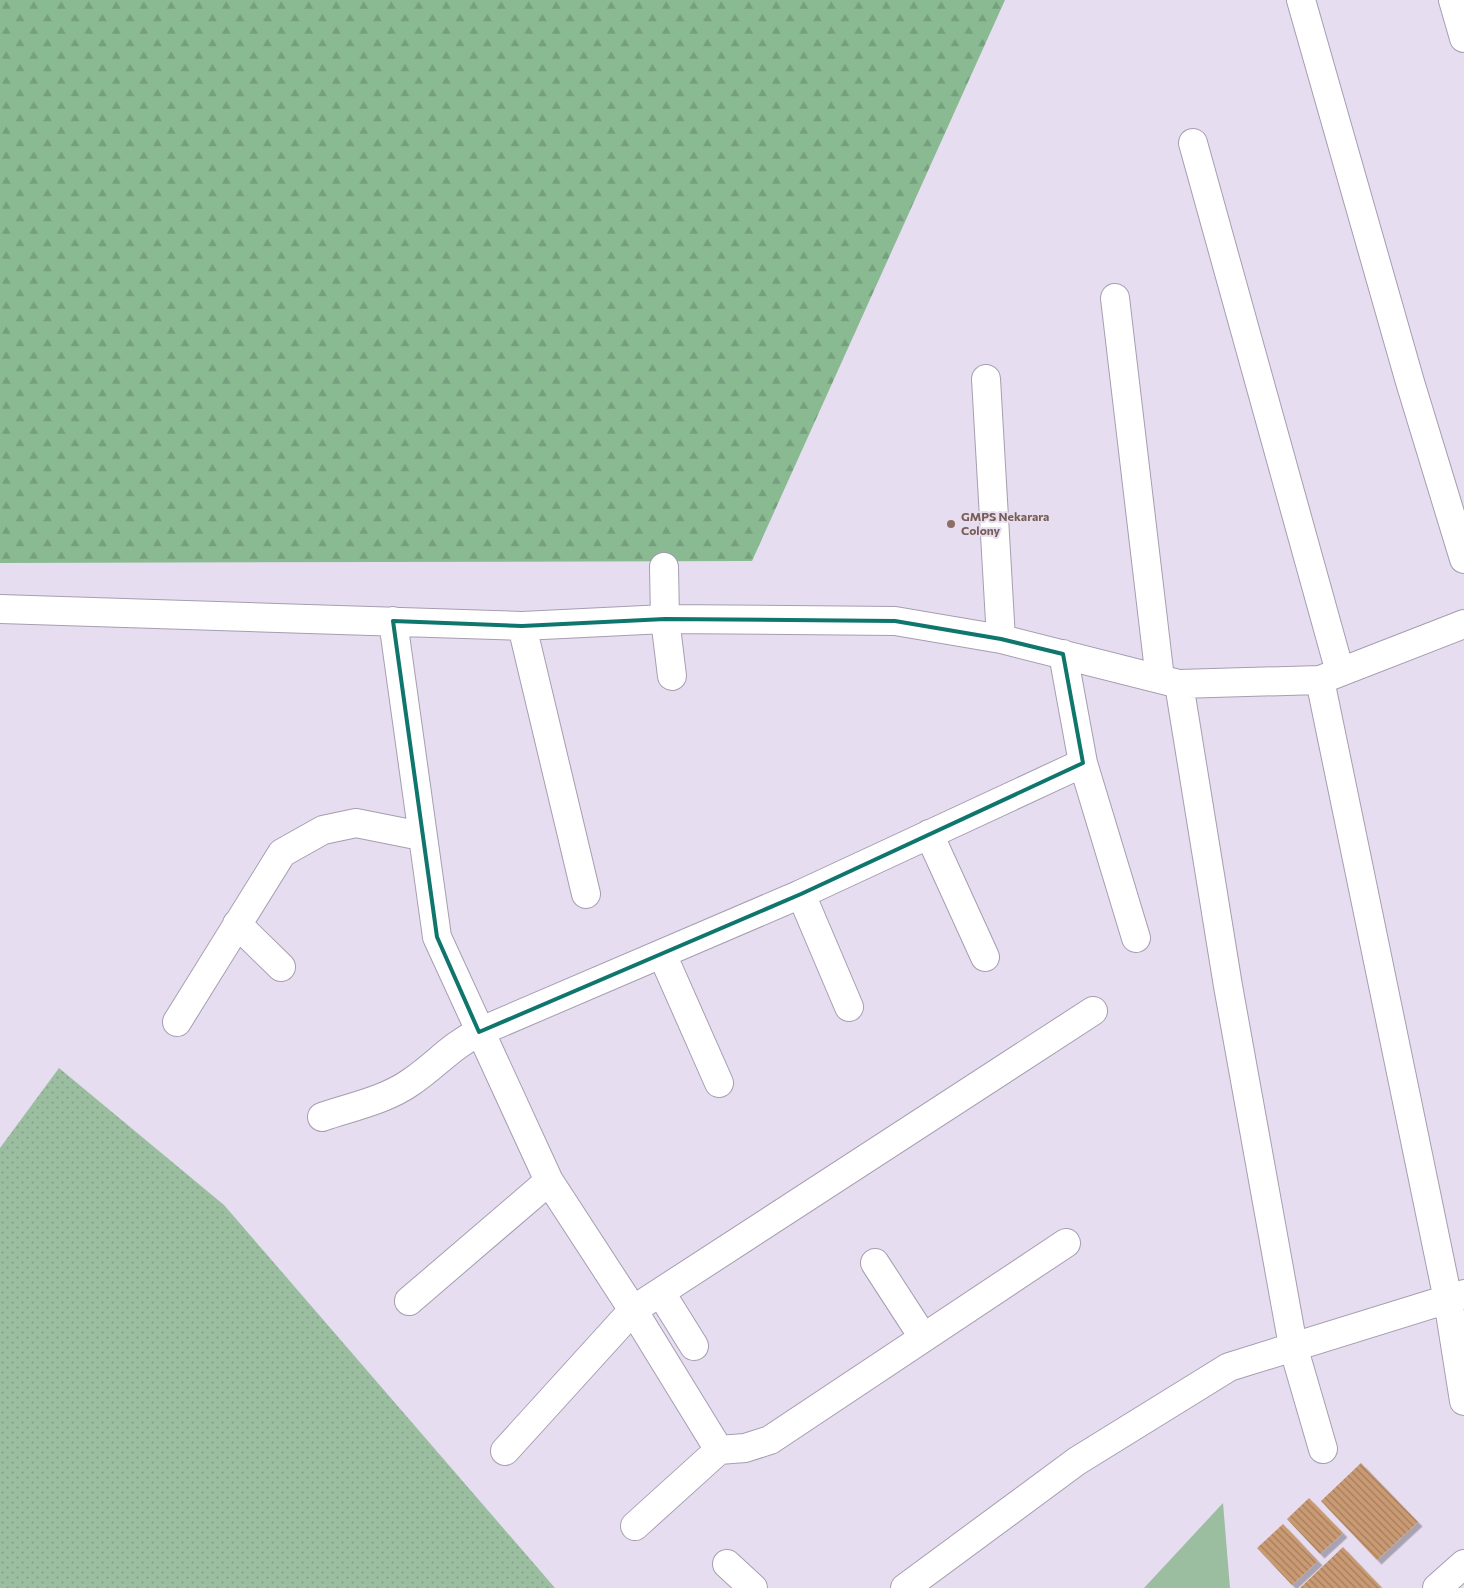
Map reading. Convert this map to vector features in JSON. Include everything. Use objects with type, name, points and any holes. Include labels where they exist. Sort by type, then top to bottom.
[{"type":"street","points":[[1302,0],[1410,382],[1464,559]]},
{"type":"street","points":[[1453,0],[1464,38]]},
{"type":"street","points":[[1193,143],[1330,676],[1456,1297],[1464,1401]]},
{"type":"street","points":[[1115,298],[1170,682],[1228,986],[1293,1346],[1323,1449]]},
{"type":"street","points":[[986,380],[1001,639]]},
{"type":"street","points":[[664,567],[665,619],[672,676]]},
{"type":"street","points":[[0,609],[522,626],[665,619],[895,621],[1001,639],[1170,682],[1330,676],[1464,624]]},
{"type":"street","points":[[393,621],[421,836],[437,937],[549,1182],[633,1310],[719,1450]]},
{"type":"street","points":[[522,626],[586,894]]},
{"type":"street","points":[[1063,654],[1083,763],[1136,938]]},
{"type":"street","points":[[322,1117],[373,1100],[410,1083],[459,1042],[479,1032],[801,894],[1083,763]]},
{"type":"street","points":[[178,1022],[282,853],[323,830],[356,823],[421,836]]},
{"type":"street","points":[[929,834],[985,957]]},
{"type":"street","points":[[801,894],[849,1007]]},
{"type":"street","points":[[237,924],[281,967]]},
{"type":"street","points":[[662,954],[719,1083]]},
{"type":"street","points":[[506,1451],[633,1310],[662,1293],[1093,1011]]},
{"type":"street","points":[[409,1301],[549,1182]]},
{"type":"street","points":[[635,1526],[719,1450],[745,1448],[770,1440],[1066,1243]]},
{"type":"street","points":[[876,1262],[923,1337]]},
{"type":"street","points":[[662,1293],[694,1346]]},
{"type":"street","points":[[905,1588],[1077,1461],[1230,1367],[1456,1297]]},
{"type":"street","points":[[726,1564],[753,1588]]},
{"type":"street","points":[[1437,1588],[1464,1564]]},
{"type":"highlighted area","points":[[665,619],[895,621],[1001,639],[1063,654],[1083,763],[801,894],[479,1032],[437,937],[393,621],[522,626]]},
{"type":"green space","points":[[0,0],[1005,0],[752,561],[0,563]]},
{"type":"green space","points":[[59,1068],[224,1205],[555,1588],[0,1588],[0,1148]]},
{"type":"green space","points":[[1223,1503],[1230,1588],[1144,1588]]},
{"type":"building","points":[[1361,1463],[1418,1522],[1377,1560],[1321,1501]]},
{"type":"building","points":[[1309,1498],[1343,1533],[1320,1554],[1287,1519]]},
{"type":"building","points":[[1283,1524],[1318,1561],[1292,1585],[1257,1548]]},
{"type":"building","points":[[1343,1547],[1382,1588],[1300,1588]]},
{"type":"place","name":"GMPS Nekarara Colony","points":[[951,524]]}]
